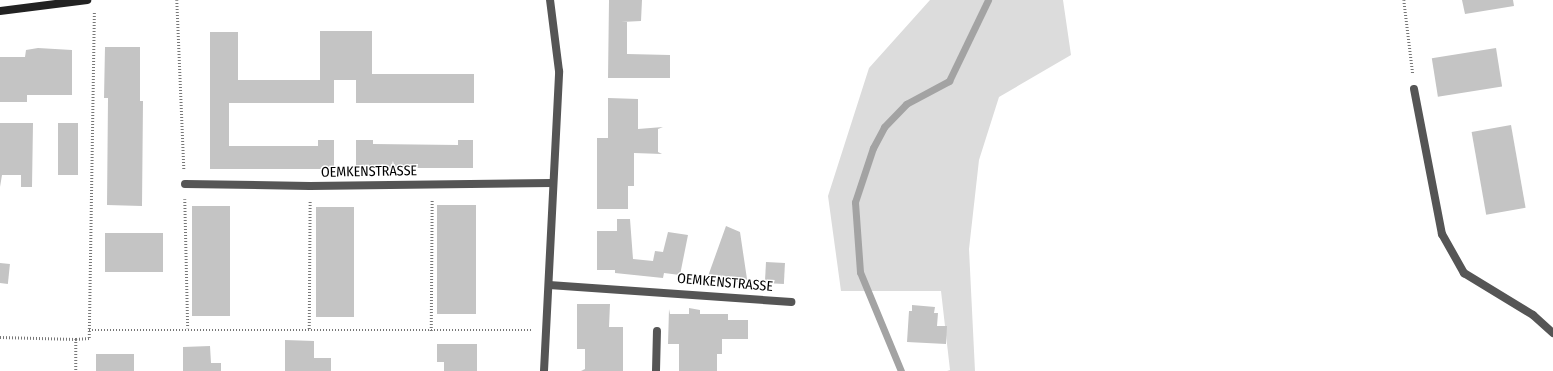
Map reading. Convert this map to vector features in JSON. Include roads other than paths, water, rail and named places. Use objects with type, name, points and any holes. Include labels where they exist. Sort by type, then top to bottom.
[{"type":"street","points":[[0,11],[87,0]]},
{"type":"street","points":[[544,371],[549,285],[552,183],[559,70],[550,0]]},
{"type":"street","points":[[1414,89],[1432,187],[1446,241],[1464,273],[1534,315],[1553,333]]},
{"type":"street","name":"OEMKENSTRASSE","points":[[185,184],[310,186],[552,183]]},
{"type":"street","name":"OEMKENSTRASSE","points":[[549,285],[790,302]]},
{"type":"street","points":[[656,371],[657,331]]},
{"type":"waterway","points":[[901,371],[860,272],[855,202],[873,148],[884,127],[906,104],[949,81],[988,0]]}]
